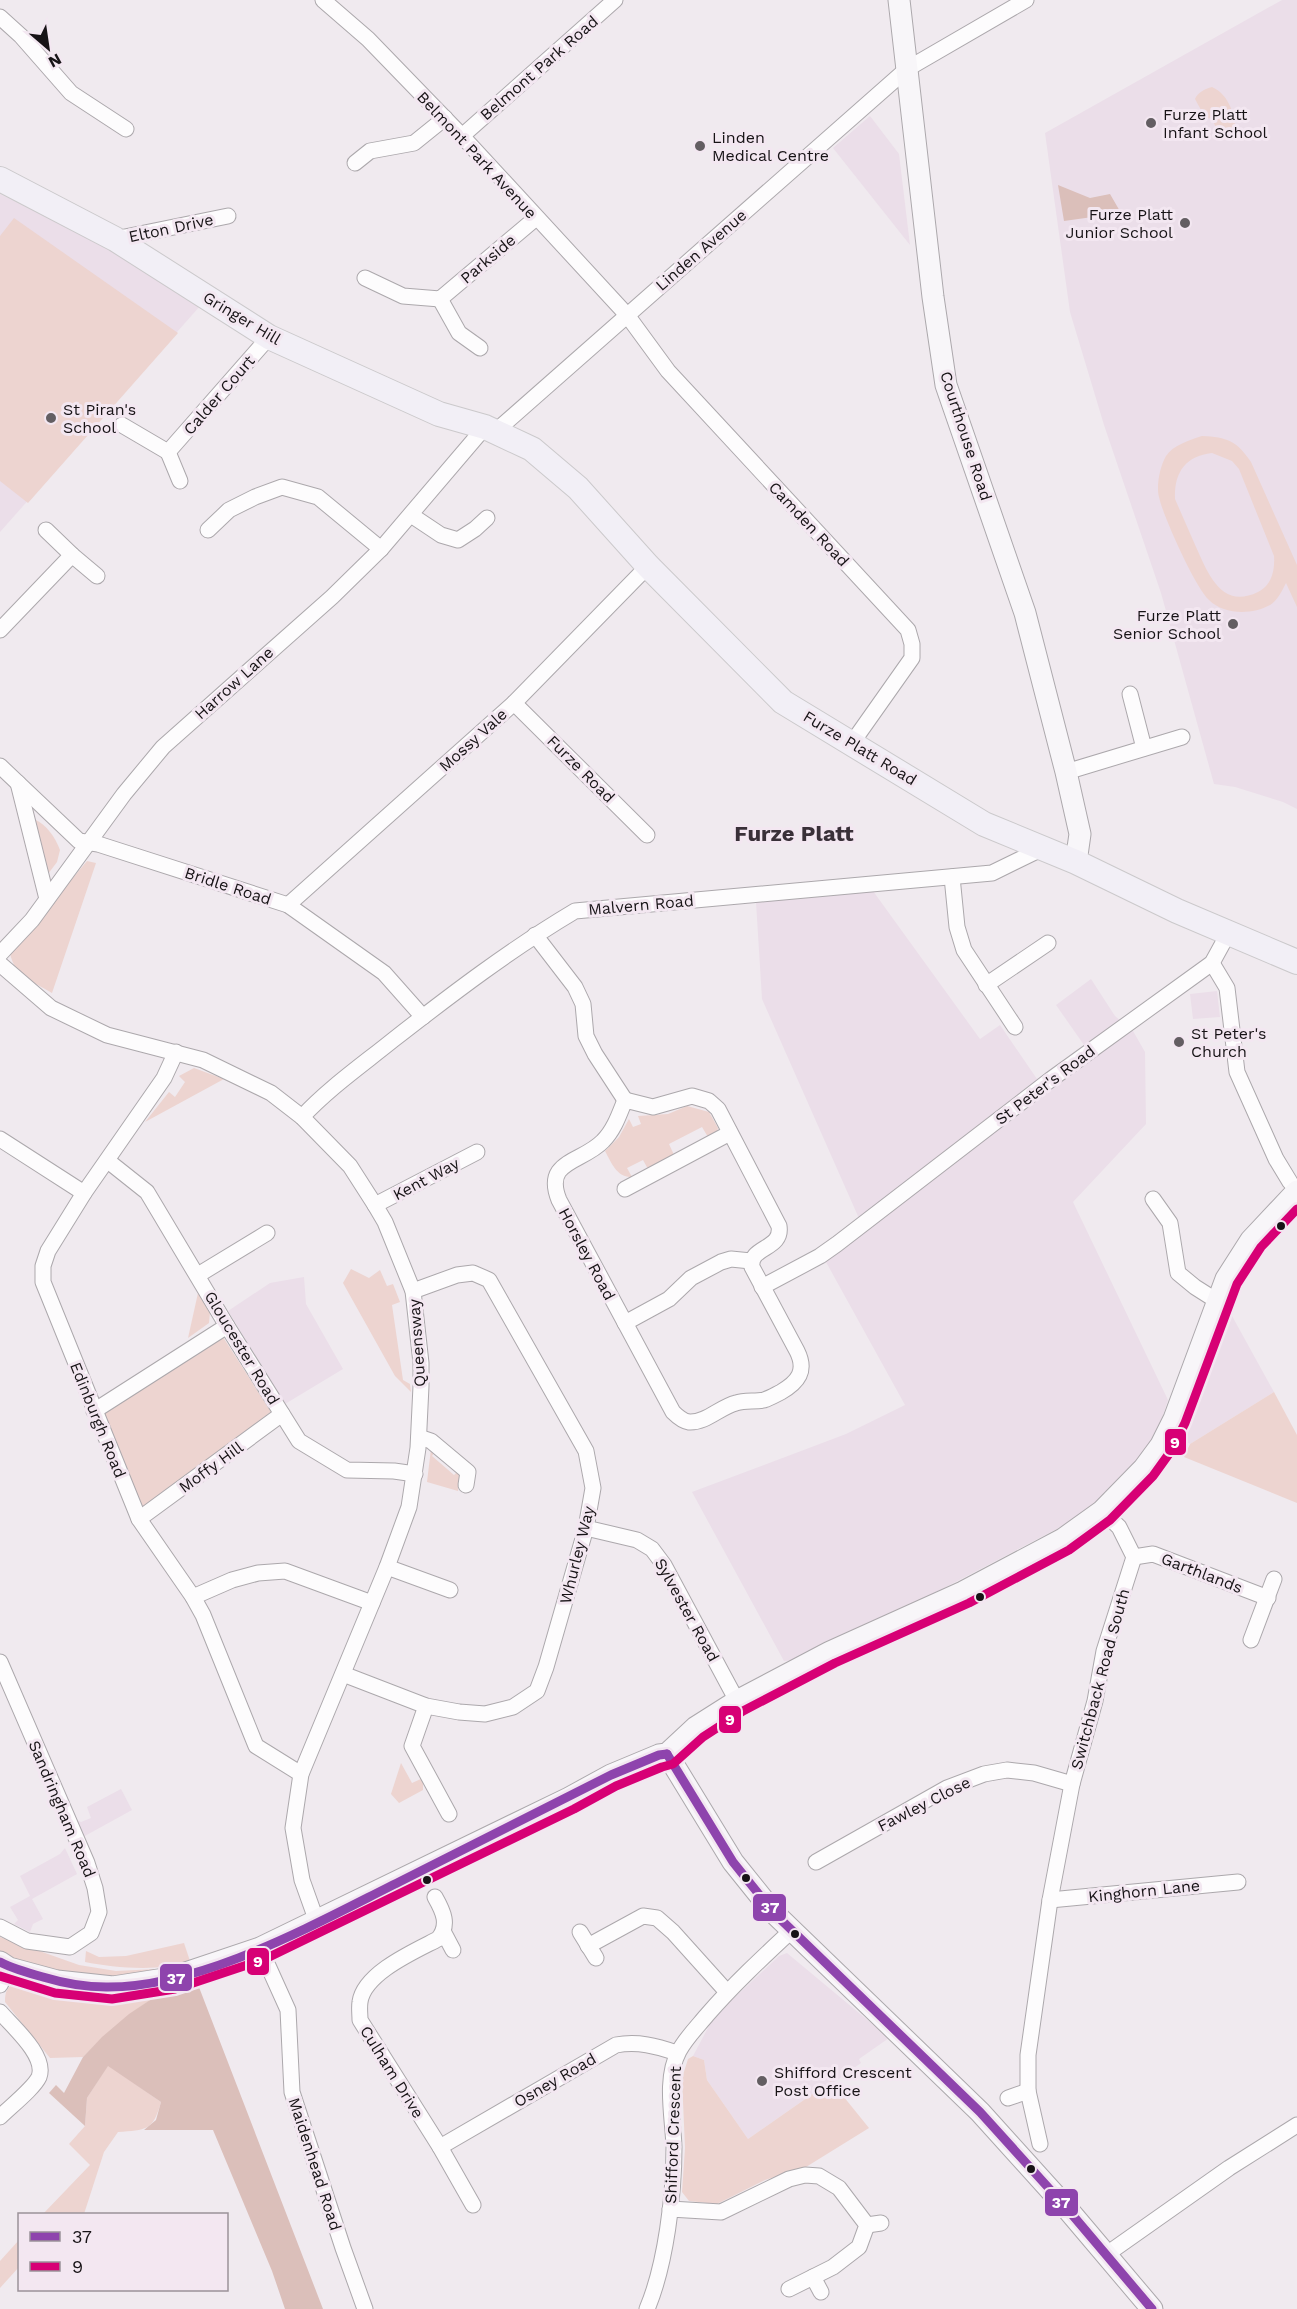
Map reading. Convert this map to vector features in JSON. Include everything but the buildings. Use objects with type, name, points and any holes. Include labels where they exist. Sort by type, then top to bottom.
[{"type":"main road","name":"Gringer Hill","points":[[0,179],[115,239],[269,337],[439,414],[490,429]]},
{"type":"main road","name":"Furze Platt Road","points":[[490,429],[532,449],[578,488],[648,566],[783,702],[984,824],[1076,862],[1177,911],[1297,962]]},
{"type":"street","name":"Belmont Park Avenue","points":[[323,0],[368,39],[445,118],[627,315]]},
{"type":"street","name":"Belmont Park Road","points":[[462,136],[615,0]]},
{"type":"street","name":"Courthouse Road","points":[[899,0],[933,297],[946,385],[1025,613],[1080,834],[1076,862]]},
{"type":"street","name":"Linden Avenue","points":[[490,429],[627,315],[907,69],[1026,0]]},
{"type":"street","points":[[0,17],[21,36],[71,93],[116,127]]},
{"type":"street","points":[[355,163],[370,151],[414,143],[445,118]]},
{"type":"street","name":"Elton Drive","points":[[115,239],[228,216]]},
{"type":"street","name":"Parkside","points":[[440,299],[536,218]]},
{"type":"street","points":[[365,278],[403,296],[440,299],[459,333],[480,348]]},
{"type":"street","name":"Camden Road","points":[[627,315],[668,371],[908,630],[912,644],[912,658],[852,743]]},
{"type":"street","name":"Calder Court","points":[[168,452],[269,337]]},
{"type":"street","points":[[122,424],[168,452],[180,481]]},
{"type":"street","name":"Harrow Lane","points":[[0,954],[47,899],[124,794],[163,747],[332,597],[381,549],[490,429]]},
{"type":"street","points":[[208,530],[229,510],[282,487],[318,497],[381,549]]},
{"type":"street","points":[[411,515],[441,535],[458,540],[487,518]]},
{"type":"street","points":[[46,530],[97,576]]},
{"type":"street","points":[[0,630],[72,555]]},
{"type":"street","name":"Mossy Vale","points":[[288,905],[514,703],[648,566]]},
{"type":"street","points":[[1130,694],[1144,748]]},
{"type":"street","name":"Furze Road","points":[[514,703],[647,835]]},
{"type":"street","points":[[1066,772],[1182,737]]},
{"type":"street","name":"Bridle Road","points":[[0,766],[80,841],[98,844],[288,905],[384,973],[423,1017]]},
{"type":"street","points":[[18,783],[47,899]]},
{"type":"street","name":"Malvern Road","points":[[302,1117],[319,1099],[423,1017],[536,935],[575,911],[992,873],[1043,848]]},
{"type":"street","points":[[952,876],[957,927],[964,950],[1015,1028]]},
{"type":"street","name":"St Peter's Road","points":[[762,1287],[820,1256],[1050,1080],[1212,963],[1229,932]]},
{"type":"street","points":[[536,935],[575,987],[583,1004],[586,1036],[625,1100],[654,1107],[692,1096],[709,1101],[718,1109],[780,1230],[776,1241],[754,1255],[751,1261],[762,1287]]},
{"type":"street","points":[[986,986],[1048,943]]},
{"type":"street","points":[[3,1972],[57,1982],[113,1987],[171,1978],[260,1948],[569,1798],[610,1775],[667,1754],[696,1727],[737,1701],[830,1652],[963,1592],[1063,1539],[1102,1511],[1144,1468],[1161,1445],[1227,1279],[1251,1240],[1295,1190],[1276,1160],[1237,1072],[1227,988],[1212,963]]},
{"type":"street","name":"Queensway","points":[[0,964],[51,1008],[107,1035],[203,1060],[271,1093],[302,1117],[350,1166],[375,1205],[385,1222],[413,1291],[421,1363],[419,1437],[409,1508],[387,1567],[301,1774],[293,1828],[302,1880],[317,1922]]},
{"type":"street","name":"Edinburgh Road","points":[[176,1052],[164,1078],[84,1193],[48,1251],[43,1266],[43,1282],[139,1519],[193,1597],[256,1746],[301,1774]]},
{"type":"street","name":"Horsley Road","points":[[625,1100],[614,1126],[604,1140],[560,1168],[554,1186],[559,1200],[674,1412],[683,1420],[696,1421],[736,1403],[765,1400],[789,1387],[799,1377],[801,1359],[762,1287]]},
{"type":"street","points":[[625,1189],[730,1133]]},
{"type":"street","points":[[0,1139],[84,1193]]},
{"type":"street","name":"Kent Way","points":[[375,1205],[477,1152]]},
{"type":"street","name":"Gloucester Road","points":[[108,1161],[147,1192],[226,1326],[299,1441],[347,1470],[415,1474]]},
{"type":"street","points":[[1153,1199],[1170,1223],[1178,1273],[1217,1301]]},
{"type":"street","points":[[198,1275],[267,1233]]},
{"type":"street","points":[[625,1323],[669,1299],[691,1278],[721,1262],[731,1259],[751,1261]]},
{"type":"street","name":"Whurley Way","points":[[343,1674],[426,1706],[485,1714],[513,1707],[537,1691],[586,1528],[593,1488],[586,1451],[489,1280],[473,1273],[457,1275],[413,1291]]},
{"type":"street","points":[[94,1411],[226,1326]]},
{"type":"street","name":"Moffy Hill","points":[[139,1519],[282,1414]]},
{"type":"street","points":[[419,1437],[431,1441],[468,1472],[466,1485]]},
{"type":"street","points":[[1102,1511],[1119,1527],[1134,1557]]},
{"type":"street","name":"Sylvester Road","points":[[586,1528],[637,1540],[652,1549],[664,1565],[737,1701]]},
{"type":"street","name":"Garthlands","points":[[1134,1557],[1153,1554],[1268,1598]]},
{"type":"street","name":"Switchback Road South","points":[[1040,2144],[1028,2091],[1028,2055],[1050,1900],[1072,1784],[1095,1701],[1104,1651],[1134,1557]]},
{"type":"street","points":[[387,1567],[450,1590]]},
{"type":"street","points":[[193,1597],[232,1580],[258,1573],[285,1571],[372,1603]]},
{"type":"street","points":[[1251,1640],[1274,1579]]},
{"type":"street","name":"Sandringham Road","points":[[0,1662],[87,1863],[99,1912],[91,1933],[70,1947],[27,1941],[0,1927]]},
{"type":"street","points":[[426,1706],[412,1746],[449,1814]]},
{"type":"street","points":[[667,1754],[733,1862],[791,1931],[980,2112],[1107,2254],[1152,2309]]},
{"type":"street","name":"Fawley Close","points":[[816,1862],[947,1788],[984,1774],[1007,1770],[1034,1773],[1072,1784]]},
{"type":"street","name":"Kinghorn Lane","points":[[1050,1900],[1238,1882]]},
{"type":"street","points":[[435,1897],[446,1923],[444,1933],[453,1950]]},
{"type":"street","points":[[580,1932],[592,1952],[644,1916],[657,1918],[673,1932],[727,1992]]},
{"type":"street","name":"Shifford Crescent","points":[[647,2309],[659,2272],[670,2209],[674,2147],[672,2074],[677,2054],[687,2038],[727,1992],[791,1931]]},
{"type":"street","name":"Culham Drive","points":[[444,1933],[438,1939],[389,1965],[372,1981],[360,2000],[360,2020],[440,2147],[473,2205]]},
{"type":"street","name":"Maidenhead Road","points":[[260,1948],[288,2010],[292,2092],[342,2248],[365,2309]]},
{"type":"street","points":[[0,2012],[37,2054],[41,2067],[39,2079],[0,2117]]},
{"type":"street","name":"Osney Road","points":[[440,2147],[616,2045],[631,2042],[653,2045],[677,2054]]},
{"type":"street","points":[[1008,2098],[1028,2091]]},
{"type":"street","points":[[1107,2254],[1229,2168],[1297,2125]]},
{"type":"street","points":[[670,2209],[721,2211],[789,2179],[805,2175],[819,2175],[839,2188],[874,2224],[859,2247],[833,2266],[789,2289]]},
{"type":"street","points":[[813,2277],[821,2292]]},
{"type":"shaded area","points":[[1282,0],[1297,0],[1297,809],[1283,802],[1235,787],[1214,784],[1161,593],[1104,425],[1070,312],[1045,133]]},
{"type":"shaded area","points":[[1212,87],[1227,101],[1234,120],[1236,134],[1223,140],[1211,118],[1206,119],[1195,99],[1202,91]]},
{"type":"shaded area","points":[[870,116],[899,154],[910,245],[833,148]]},
{"type":"shaded area","points":[[1058,185],[1090,198],[1110,194],[1121,213],[1064,221]]},
{"type":"shaded area","name":"St Piran's School","points":[[0,194],[101,243],[200,306],[0,532]]},
{"type":"shaded area","name":"St Piran's School","points":[[14,218],[178,333],[28,503],[0,481],[0,236]]},
{"type":"shaded area","points":[[1202,436],[1231,442],[1241,449],[1251,462],[1297,565],[1297,607],[1286,583],[1277,598],[1263,608],[1247,612],[1222,609],[1209,600],[1196,581],[1167,519],[1158,487],[1160,470],[1169,452],[1187,441]],"holes":[[[1212,453],[1232,461],[1239,469],[1274,556],[1273,572],[1267,585],[1258,592],[1245,596],[1225,593],[1211,577],[1175,499],[1179,474],[1188,462]]]},
{"type":"shaded area","points":[[34,819],[50,832],[60,850],[57,862],[48,874]]},
{"type":"shaded area","points":[[87,861],[96,863],[52,993],[20,973],[10,953]]},
{"type":"shaded area","points":[[873,891],[980,1039],[1000,1025],[1037,1079],[1084,1045],[1056,1005],[1091,979],[1115,1016],[1133,1031],[1145,1052],[1146,1124],[1073,1202],[1168,1400],[1157,1433],[1112,1494],[1066,1524],[944,1588],[797,1660],[784,1661],[692,1492],[846,1434],[905,1405],[826,1262],[865,1232],[762,999],[756,902]]},
{"type":"shaded area","points":[[1217,991],[1220,1017],[1193,1019],[1190,994]]},
{"type":"shaded area","points":[[194,1068],[224,1079],[145,1122],[169,1092],[175,1097],[185,1082],[179,1076]]},
{"type":"shaded area","points":[[687,1106],[709,1112],[718,1128],[717,1132],[708,1137],[702,1127],[669,1144],[674,1155],[648,1169],[643,1160],[627,1168],[632,1177],[618,1172],[605,1151],[619,1137],[629,1119],[633,1127],[641,1124],[638,1116],[668,1114]]},
{"type":"shaded area","points":[[351,1269],[369,1278],[380,1270],[387,1286],[393,1284],[400,1302],[392,1305],[403,1380],[410,1384],[411,1392],[395,1376],[343,1283]]},
{"type":"shaded area","points":[[304,1277],[306,1304],[343,1369],[285,1404],[228,1311],[270,1283]]},
{"type":"shaded area","points":[[198,1293],[210,1312],[209,1323],[188,1338]]},
{"type":"shaded area","points":[[1226,1305],[1274,1392],[1190,1444],[1183,1439]]},
{"type":"shaded area","points":[[223,1337],[271,1412],[142,1508],[103,1414]]},
{"type":"shaded area","points":[[1274,1392],[1297,1435],[1297,1503],[1184,1457],[1190,1444]]},
{"type":"shaded area","points":[[431,1449],[436,1450],[432,1456],[454,1475],[460,1469],[458,1491],[427,1482]]},
{"type":"shaded area","points":[[401,1763],[412,1783],[423,1778],[423,1790],[399,1803],[391,1794]]},
{"type":"shaded area","points":[[121,1789],[132,1810],[83,1837],[77,1820],[81,1822],[91,1818],[87,1807]]},
{"type":"shaded area","points":[[65,1848],[77,1874],[32,1899],[43,1919],[33,1924],[30,1932],[14,1924],[18,1920],[10,1907],[30,1896],[20,1876],[60,1854]]},
{"type":"shaded area","points":[[0,1937],[79,1965],[116,1971],[177,1968],[112,1978],[90,1978],[64,1974],[24,1964],[0,1954]]},
{"type":"shaded area","points":[[184,1943],[190,1961],[166,1967],[138,1968],[85,1962],[86,1951],[99,1957],[126,1956]]},
{"type":"shaded area","points":[[787,1953],[889,2038],[859,2059],[861,2063],[833,2083],[831,2081],[748,2139],[707,2080],[704,2060],[693,2056],[710,2024],[730,2002],[779,1956]]},
{"type":"shaded area","points":[[17,1981],[49,1988],[159,1994],[119,2023],[83,2057],[50,2058],[5,2002],[7,1990]]},
{"type":"shaded area","points":[[197,1982],[323,2309],[285,2309],[272,2271],[213,2130],[144,2130],[156,2120],[161,2102],[108,2066],[87,2098],[85,2126],[49,2093],[56,2085],[64,2093],[83,2057],[129,2014],[159,1994]]},
{"type":"shaded area","points":[[693,2056],[704,2060],[707,2080],[748,2139],[831,2081],[869,2128],[806,2167],[765,2180],[717,2204],[689,2201],[682,2192],[685,2148],[682,2078],[688,2059]]},
{"type":"shaded area","points":[[108,2065],[161,2102],[151,2124],[135,2131],[118,2132],[104,2152],[84,2213],[44,2213],[90,2165],[69,2144],[85,2126],[87,2098]]},
{"type":"shaded area","points":[[18,2241],[18,2268],[0,2288],[0,2261]]},
{"type":"transit line","name":"9","points":[[0,1976],[55,1993],[112,1999],[175,1989],[265,1959],[574,1809],[616,1786],[673,1764],[703,1737],[743,1711],[835,1663],[969,1603],[1069,1550],[1110,1520],[1153,1476],[1171,1451],[1185,1423],[1237,1284],[1261,1247],[1297,1209]]},
{"type":"transit line","name":"37","points":[[667,1754],[733,1862],[774,1913],[980,2112],[1064,2205],[1152,2309]]},
{"type":"transit line","name":"37","points":[[0,1962],[21,1971],[58,1981],[106,1987],[143,1984],[181,1977],[220,1965],[297,1933],[611,1775],[659,1755],[667,1754]]},
{"type":"place","name":"Furze Platt Infant School","points":[[1151,123]]},
{"type":"place","name":"Linden Medical Centre","points":[[700,146]]},
{"type":"place","name":"Furze Platt Junior School","points":[[1185,223]]},
{"type":"place","name":"St Piran's School","points":[[51,418]]},
{"type":"place","name":"Furze Platt Senior School","points":[[1233,624]]},
{"type":"place","name":"St Peter's Church","points":[[1179,1042]]},
{"type":"place","name":"Shifford Crescent Post Office","points":[[762,2081]]},
{"type":"district","name":"Furze Platt","points":[[794,833]]}]
